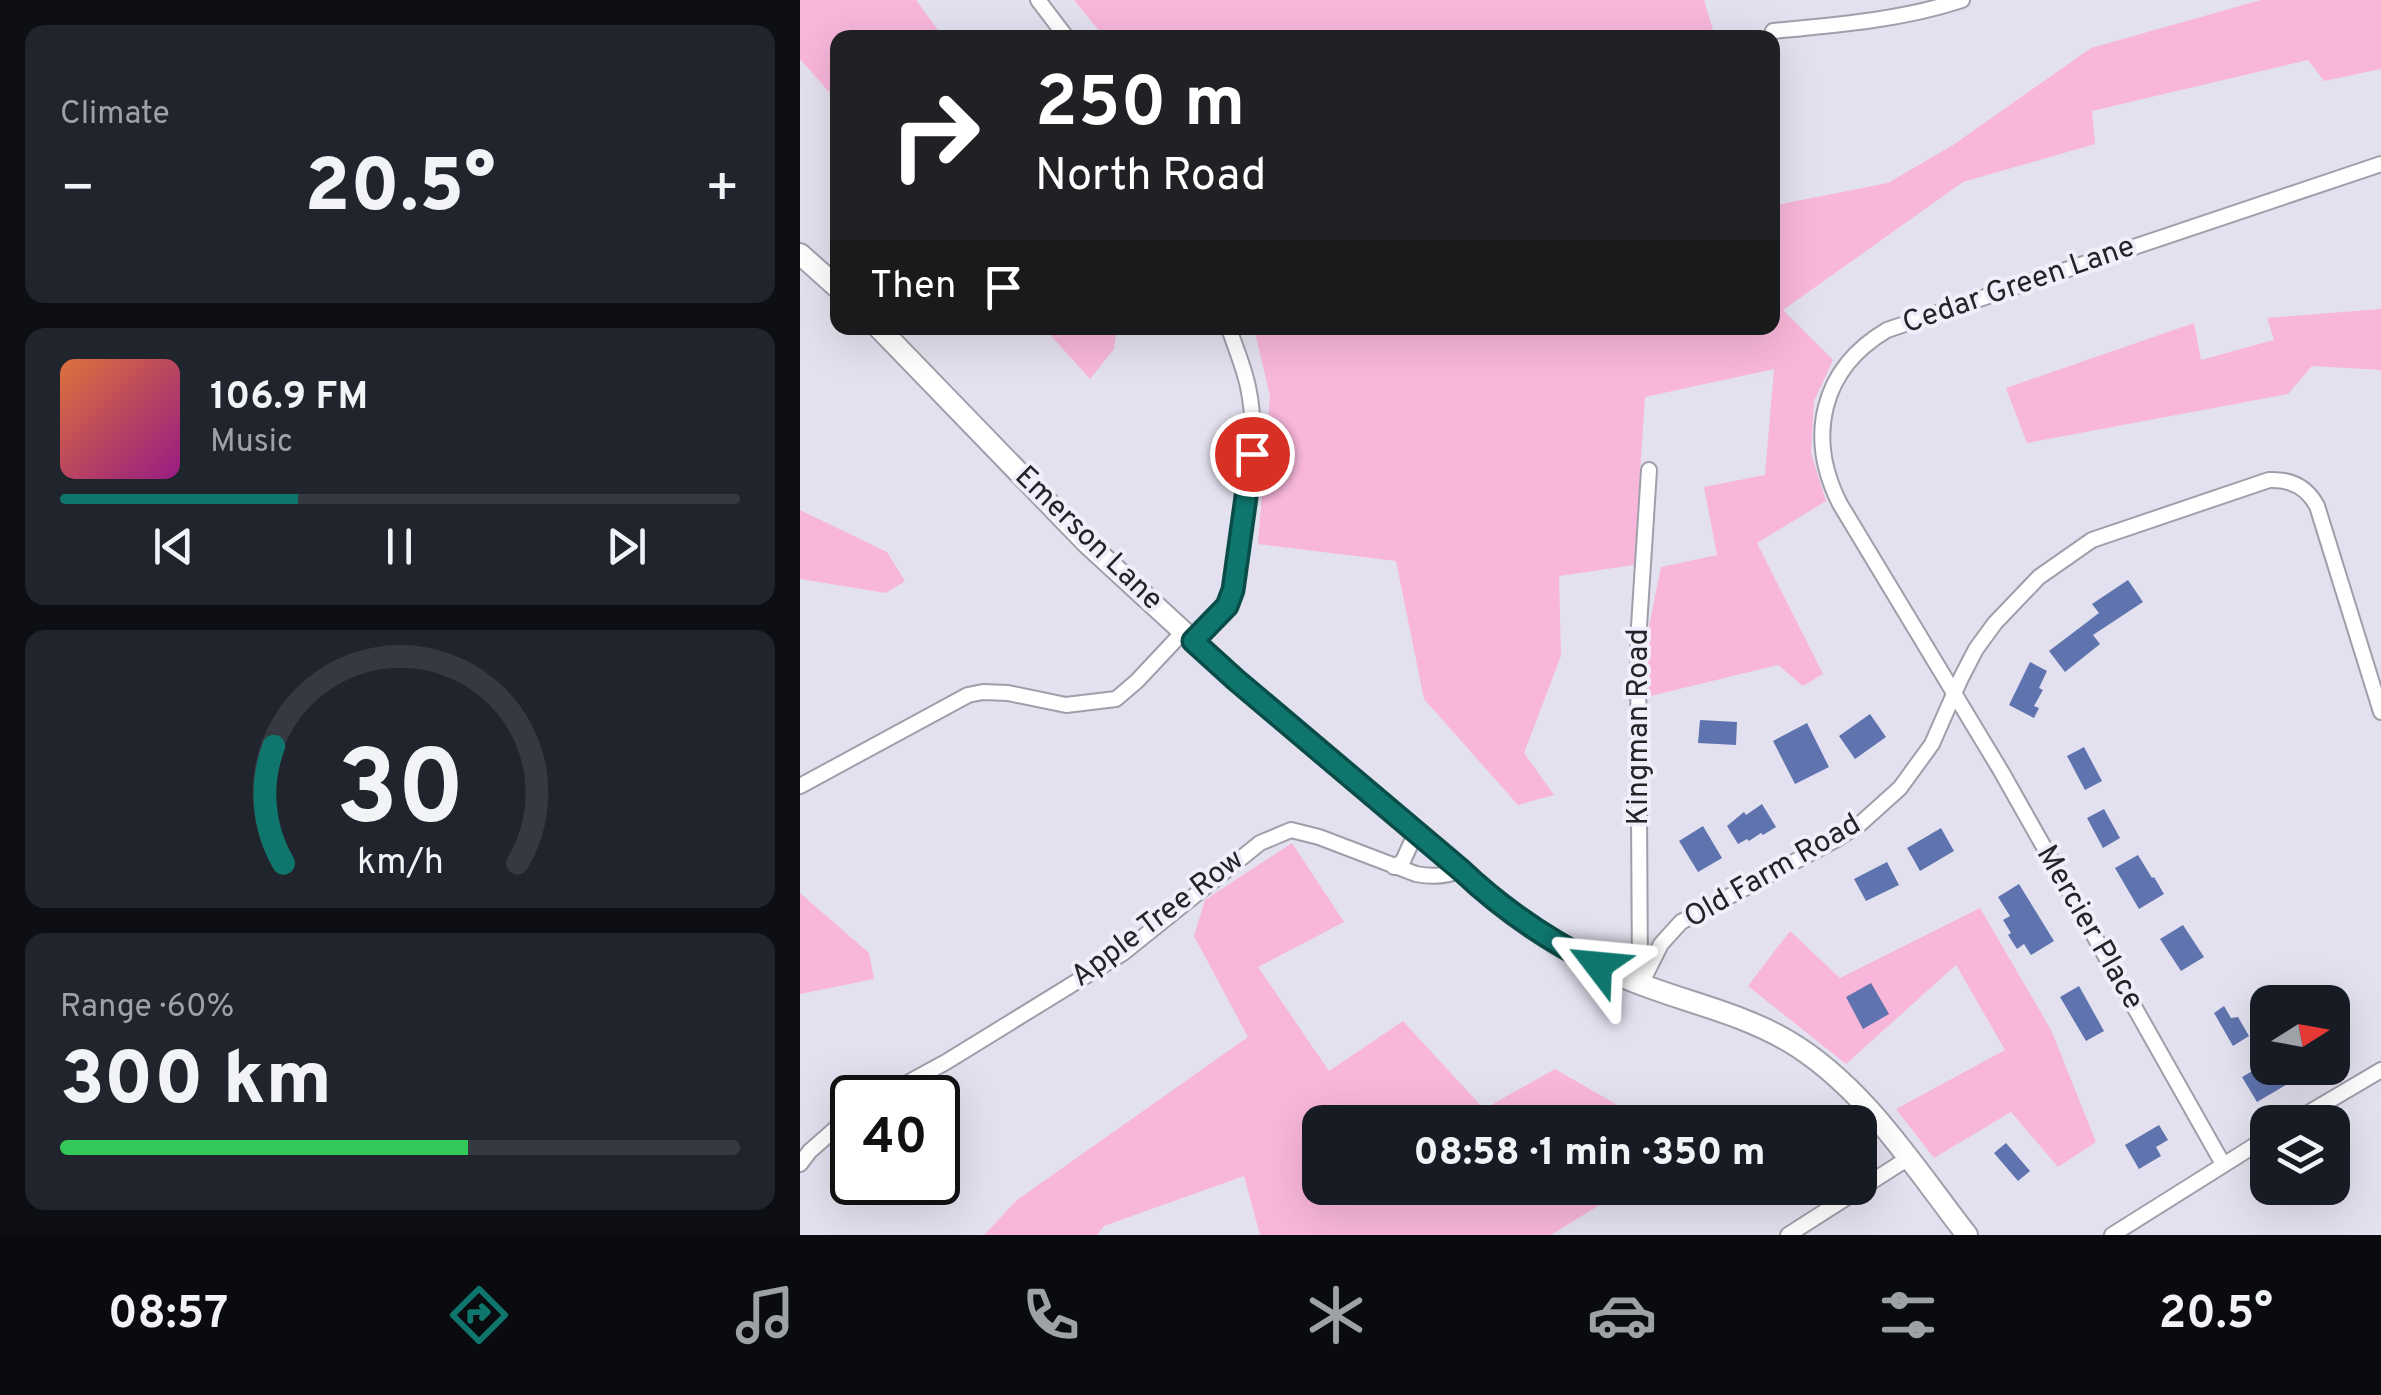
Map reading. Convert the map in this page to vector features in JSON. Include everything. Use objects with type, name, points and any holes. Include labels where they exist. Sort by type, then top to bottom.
[{"type":"street","points":[[1038,0],[1062,30]]},
{"type":"street","points":[[1780,30],[1891,18],[1962,0]]},
{"type":"street","name":"Cedar Green Lane","points":[[1954,694],[1840,504],[1826,472],[1822,434],[1825,408],[1848,362],[1876,336],[1899,325],[2381,164]]},
{"type":"street","points":[[800,254],[830,281]]},
{"type":"street","name":"Emerson Lane","points":[[886,335],[1088,544],[1236,680],[1481,889],[1571,952],[1640,984],[1747,1021],[1788,1041],[1840,1080],[1864,1104],[1967,1235]]},
{"type":"street","points":[[800,786],[968,695],[1008,693],[1066,705],[1116,698],[1227,606],[1233,590],[1252,454],[1248,386],[1231,335]]},
{"type":"street","name":"Kingman Road","points":[[1640,984],[1638,642],[1649,470]]},
{"type":"street","name":"Old Farm Road","points":[[1640,984],[1661,944],[1681,922],[1837,839],[1881,807],[1932,744],[1976,650],[1995,623],[2039,576],[2092,540],[2269,480],[2292,482],[2304,488],[2317,506],[2381,712]]},
{"type":"street","name":"Mercier Place","points":[[1954,694],[2223,1164]]},
{"type":"street","name":"Apple Tree Row","points":[[922,1075],[1122,953],[1260,843],[1290,830],[1319,836],[1416,874],[1432,877],[1461,870]]},
{"type":"street","points":[[1394,867],[1402,861],[1416,832]]},
{"type":"street","points":[[2322,1105],[2381,1070]]},
{"type":"street","points":[[800,1164],[830,1134]]},
{"type":"street","points":[[2112,1235],[2250,1148]]},
{"type":"street","points":[[1788,1235],[1908,1159]]},
{"type":"shaded area","points":[[800,0],[916,0],[938,30],[830,30],[830,93],[800,59]]},
{"type":"shaded area","points":[[1074,0],[1704,0],[1713,30],[1098,30]]},
{"type":"shaded area","points":[[2261,0],[2381,0],[2381,69],[2324,81],[2308,60],[2092,111],[2095,144],[1963,182],[1783,310],[1833,360],[1814,401],[1811,453],[1826,501],[1757,543],[1823,674],[1803,686],[1778,665],[1634,700],[1661,567],[1717,555],[1704,487],[1765,475],[1774,369],[1645,397],[1634,565],[1559,576],[1561,656],[1524,753],[1554,795],[1518,805],[1424,699],[1396,561],[1258,544],[1270,396],[1256,335],[1780,335],[1780,202],[1888,183],[1953,145],[2091,48]]},
{"type":"shaded area","points":[[2381,309],[2381,370],[2312,366],[2288,394],[2027,443],[2006,388],[2194,323],[2201,360],[2274,340],[2267,318]]},
{"type":"shaded area","points":[[1050,335],[1116,335],[1114,349],[1090,379]]},
{"type":"shaded area","points":[[800,510],[887,552],[905,581],[886,593],[800,579]]},
{"type":"shaded area","points":[[1292,843],[1344,922],[1258,967],[1329,1071],[1403,1021],[1480,1105],[1302,1105],[1302,1205],[1600,1205],[1551,1235],[1260,1235],[1244,1176],[1104,1226],[1097,1235],[984,1235],[1017,1200],[1248,1037],[1194,936],[1205,900]]},
{"type":"shaded area","points":[[800,893],[869,953],[874,979],[800,994]]},
{"type":"shaded area","points":[[1980,908],[2051,1030],[2096,1142],[2058,1167],[2011,1112],[1934,1158],[1896,1109],[2005,1050],[1956,965],[1846,1064],[1748,986],[1790,931],[1840,978]]},
{"type":"shaded area","points":[[1555,1069],[1617,1105],[1491,1105]]},
{"type":"building","points":[[2128,580],[2143,602],[2093,635],[2100,644],[2065,672],[2049,651],[2099,613],[2092,604]]},
{"type":"building","points":[[2030,662],[2047,671],[2034,706],[2039,708],[2034,718],[2009,705]]},
{"type":"building","points":[[1870,714],[1886,737],[1855,759],[1839,736]]},
{"type":"building","points":[[1700,720],[1737,722],[1736,745],[1698,743]]},
{"type":"building","points":[[1807,723],[1829,767],[1795,784],[1773,741]]},
{"type":"building","points":[[2084,747],[2102,781],[2085,790],[2067,756]]},
{"type":"building","points":[[1762,804],[1776,827],[1738,844],[1727,826]]},
{"type":"building","points":[[2104,809],[2120,838],[2103,848],[2087,818]]},
{"type":"building","points":[[1703,826],[1722,858],[1698,872],[1679,841]]},
{"type":"building","points":[[1941,828],[1954,851],[1920,871],[1907,848]]},
{"type":"building","points":[[2138,855],[2164,894],[2139,909],[2115,868]]},
{"type":"building","points":[[1887,862],[1899,885],[1866,901],[1854,879]]},
{"type":"building","points":[[2019,884],[2054,941],[2031,955],[2024,944],[2017,949],[2008,935],[2011,933],[2003,920],[2010,916],[1998,897]]},
{"type":"building","points":[[2183,925],[2204,957],[2181,971],[2160,939]]},
{"type":"building","points":[[1871,983],[1889,1014],[1863,1029],[1846,997]]},
{"type":"building","points":[[2079,986],[2104,1031],[2086,1041],[2060,997]]},
{"type":"building","points":[[2224,1006],[2231,1018],[2238,1017],[2249,1036],[2233,1046],[2214,1013]]},
{"type":"building","points":[[2250,1072],[2250,1085],[2286,1085],[2257,1102],[2242,1077]]},
{"type":"building","points":[[2159,1125],[2168,1140],[2156,1147],[2161,1156],[2139,1169],[2125,1145]]},
{"type":"building","points":[[2006,1143],[2030,1171],[2018,1181],[1994,1153]]},
{"type":"route","points":[[1252,454],[1233,590],[1227,606],[1193,641],[1481,889],[1520,919],[1598,965]]}]
